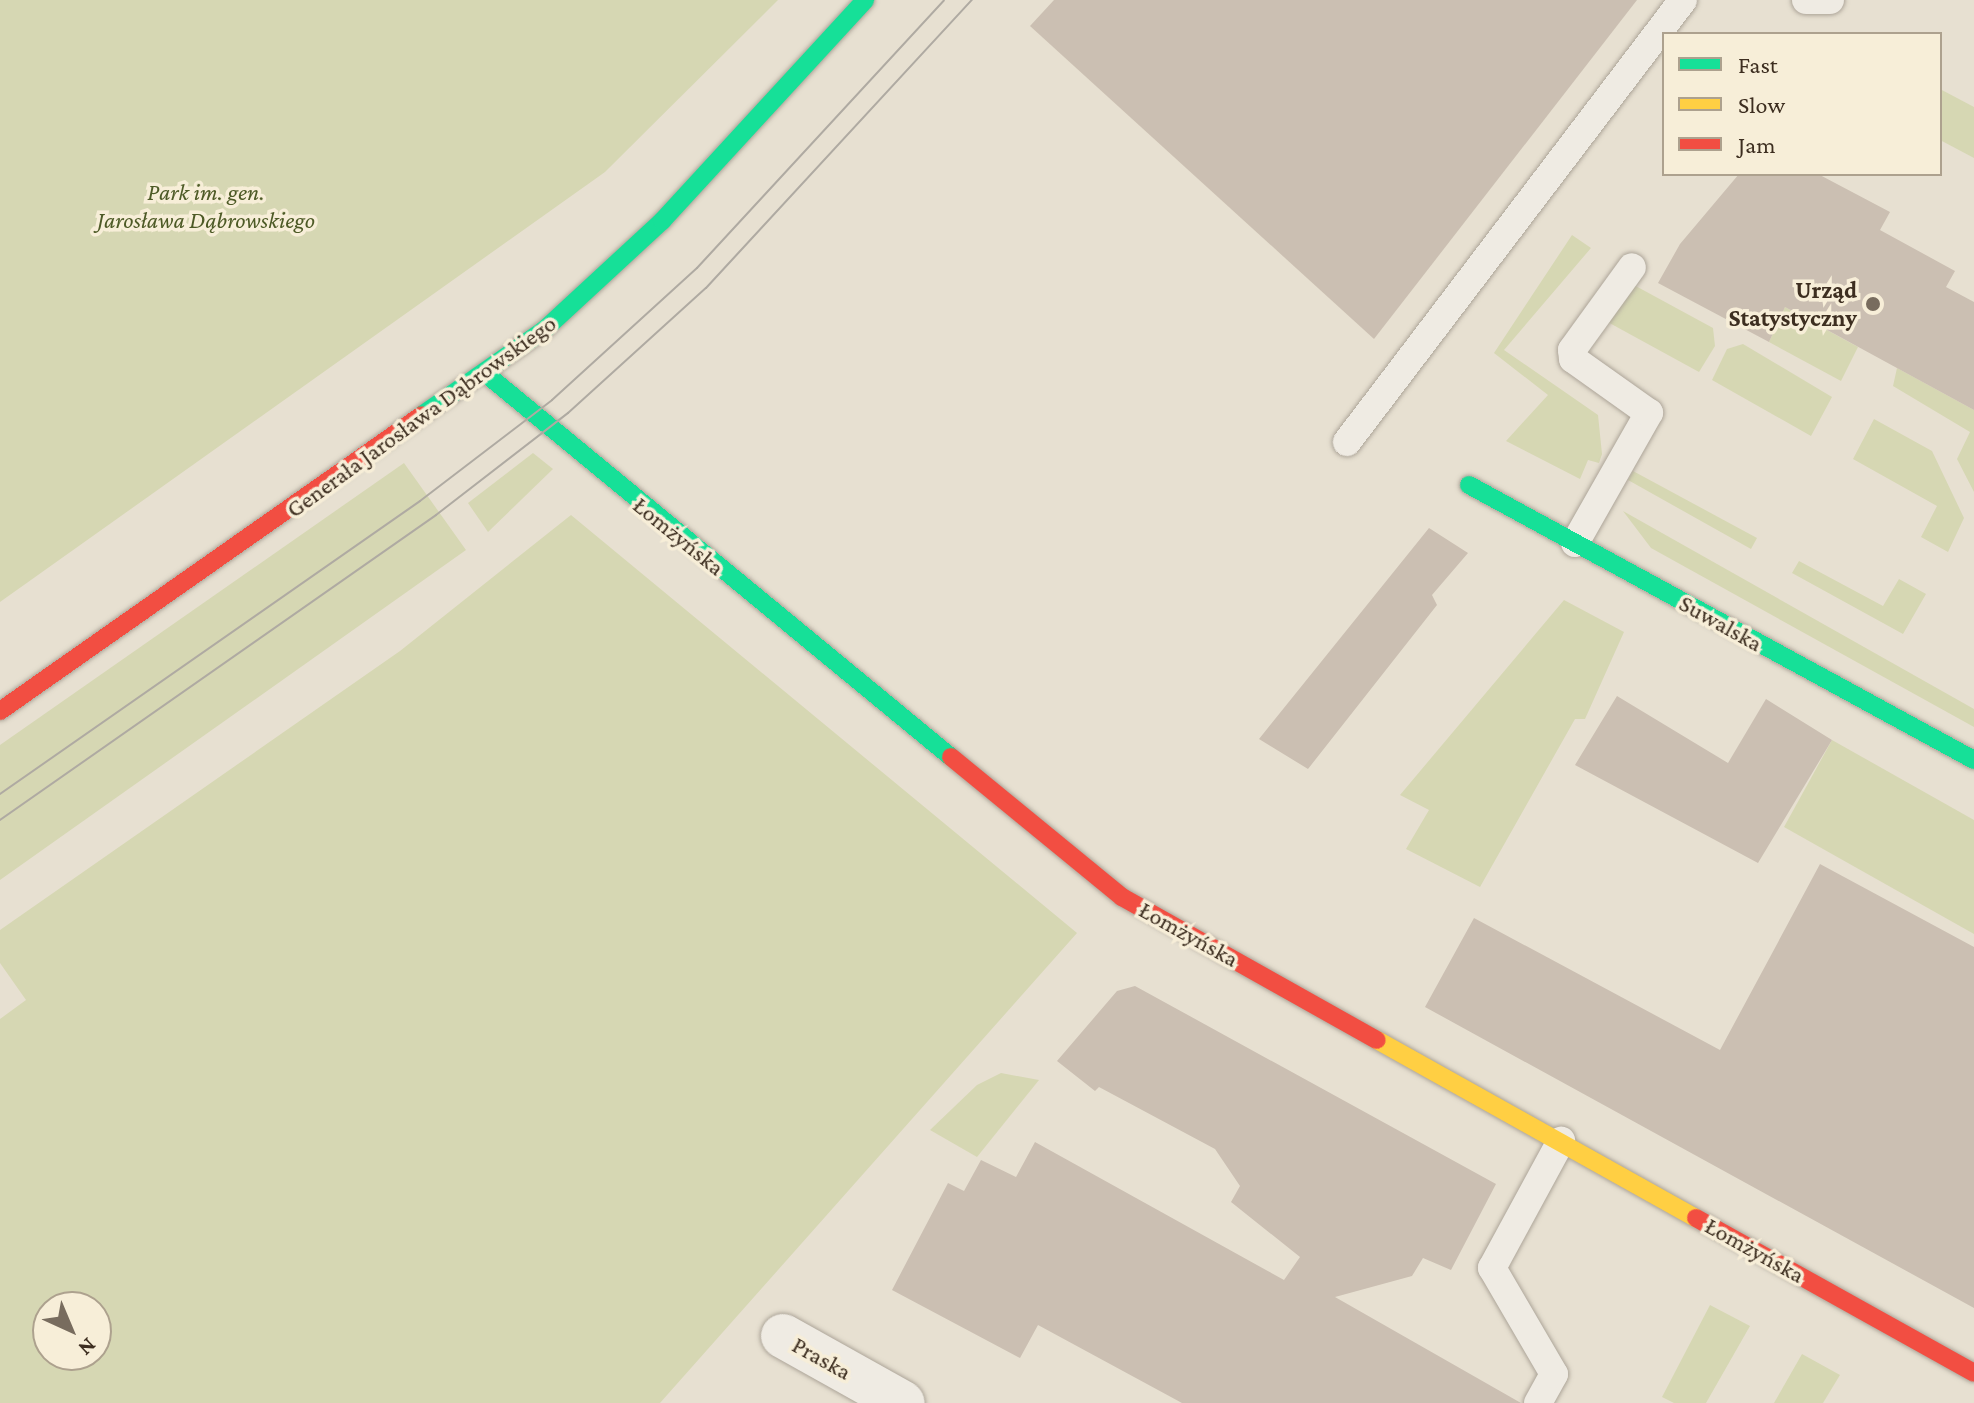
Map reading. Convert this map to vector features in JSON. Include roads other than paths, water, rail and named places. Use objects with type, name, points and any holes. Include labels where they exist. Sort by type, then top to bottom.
[{"type":"street","name":"Generała Jarosława Dąbrowskiego","points":[[0,711],[486,374],[564,314],[662,221],[865,0]]},
{"type":"street","name":"Łomżyńska","points":[[486,374],[1122,897],[1974,1373]]},
{"type":"street","name":"Suwalska","points":[[1469,485],[1974,760]]},
{"type":"street","name":"Praska","points":[[783,1336],[903,1403]]},
{"type":"lane","points":[[1347,442],[1683,0]]},
{"type":"lane","points":[[1806,0],[1830,0]]},
{"type":"lane","points":[[1575,543],[1649,413],[1573,359],[1572,350],[1632,267]]},
{"type":"lane","points":[[1538,1403],[1554,1374],[1492,1268],[1561,1141]]},
{"type":"tram line","points":[[0,794],[420,501],[552,400],[697,268],[944,0]]},
{"type":"tram line","points":[[0,820],[436,515],[568,413],[706,288],[972,0]]},
{"type":"place","name":"Urząd Statystyczny","points":[[1873,304]]},
{"type":"park label","name":"Park im. gen. Jarosława Dąbrowskiego","points":[[206,206]]}]
